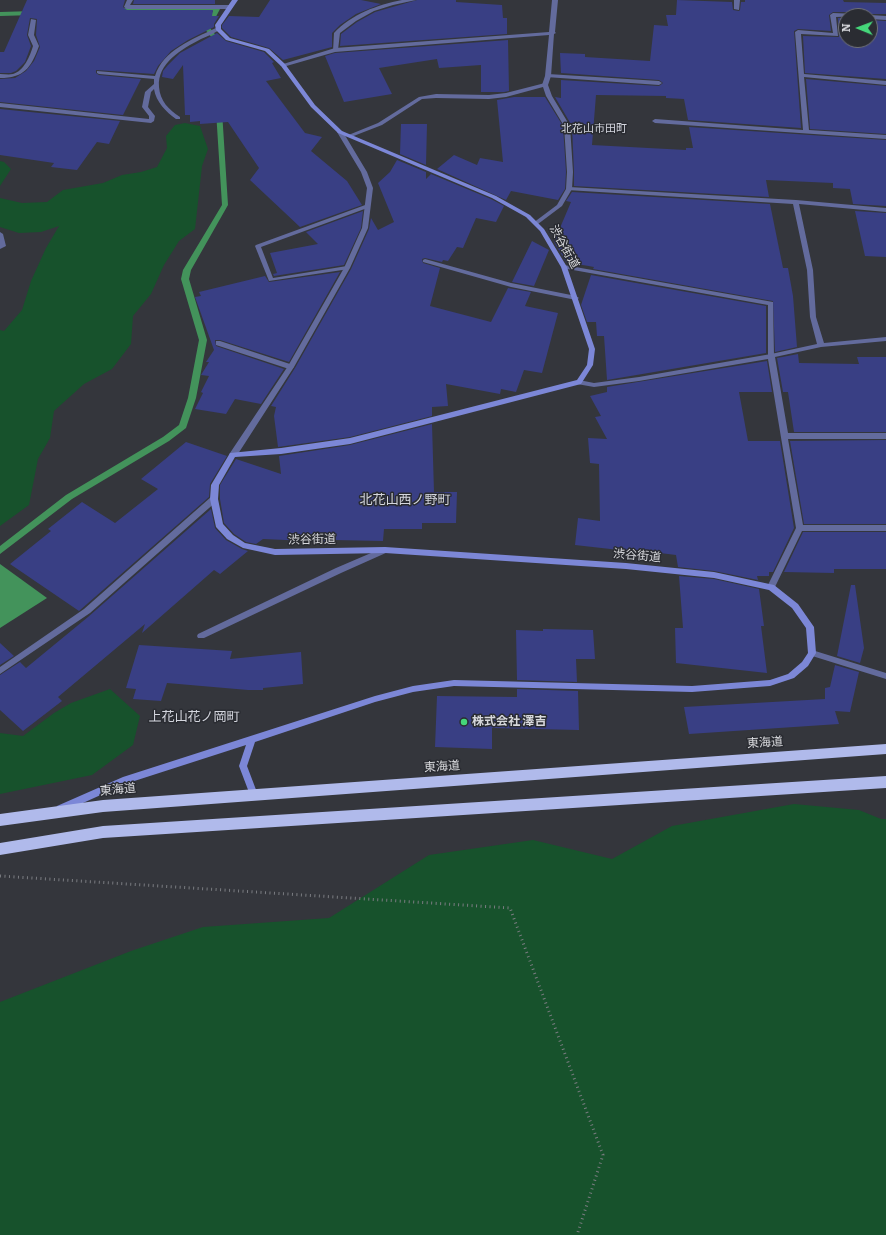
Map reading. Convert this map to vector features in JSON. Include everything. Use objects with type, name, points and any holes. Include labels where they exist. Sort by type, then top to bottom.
[{"type":"highway","name":"東海道","points":[[0,820],[103,806],[886,749]]},
{"type":"highway","points":[[0,849],[103,832],[886,782]]},
{"type":"main road","points":[[218,29],[218,25],[235,0]]},
{"type":"main road","name":"渋谷街道","points":[[218,29],[228,39],[267,50],[283,65],[313,106],[340,132],[494,197],[528,216],[536,223],[542,230],[564,268],[576,298],[592,349],[590,365],[579,382]]},
{"type":"main road","points":[[233,455],[281,451],[350,441],[579,382]]},
{"type":"main road","name":"渋谷街道","points":[[233,455],[215,485],[214,499],[219,525],[230,537],[243,545],[275,552],[385,550],[626,566],[714,575],[771,587],[795,606],[810,628],[812,653]]},
{"type":"main road","points":[[48,814],[123,781],[375,699],[413,689],[454,683],[692,688],[770,683],[791,676],[804,664],[812,653]]},
{"type":"main road","points":[[252,740],[243,766],[254,795]]},
{"type":"street","points":[[130,0],[128,7],[230,7]]},
{"type":"street","points":[[335,50],[337,32],[355,19],[383,5],[413,0]]},
{"type":"street","points":[[536,223],[559,206],[569,189],[570,172],[567,126],[549,96],[545,85],[548,76],[555,0]]},
{"type":"street","points":[[737,0],[737,9]]},
{"type":"street","points":[[806,131],[798,32],[836,35],[833,15],[838,15]]},
{"type":"street","points":[[0,76],[15,76],[23,71],[34,53],[36,46],[31,35],[33,20]]},
{"type":"street","points":[[178,118],[168,112],[160,100],[155,85],[160,69],[168,59],[190,42],[218,29]]},
{"type":"street","points":[[283,65],[335,50],[553,33]]},
{"type":"street","points":[[100,72],[156,78]]},
{"type":"street","points":[[802,75],[886,83]]},
{"type":"street","points":[[548,76],[659,83]]},
{"type":"street","points":[[0,105],[151,121],[152,116],[145,107],[148,92],[155,85]]},
{"type":"street","points":[[349,136],[380,124],[402,108],[421,98],[436,96],[489,97],[506,95],[545,85]]},
{"type":"street","points":[[655,121],[886,137]]},
{"type":"street","points":[[233,455],[291,367],[347,268],[365,228],[370,188],[364,172],[340,132]]},
{"type":"street","points":[[569,189],[796,202],[886,210]]},
{"type":"street","points":[[796,202],[810,270],[813,317],[821,345]]},
{"type":"street","points":[[347,268],[271,280],[258,246],[368,206]]},
{"type":"street","points":[[0,234],[3,246],[0,247]]},
{"type":"street","points":[[425,261],[510,285],[576,298]]},
{"type":"street","points":[[564,268],[771,304],[771,356],[800,528],[771,587]]},
{"type":"street","points":[[579,382],[594,385],[771,356],[821,345],[886,339]]},
{"type":"street","points":[[218,343],[291,367]]},
{"type":"street","points":[[784,436],[886,436]]},
{"type":"street","points":[[0,671],[87,611],[214,499]]},
{"type":"street","points":[[800,528],[886,528]]},
{"type":"street","points":[[201,636],[250,614],[341,568],[385,550]]},
{"type":"street","points":[[812,653],[886,676]]},
{"type":"path","points":[[0,876],[510,908],[603,1155],[577,1235]]},
{"type":"shaded area","points":[[185,123],[200,126],[208,149],[202,166],[195,229],[179,241],[164,265],[151,294],[133,316],[131,344],[112,369],[84,384],[54,411],[50,438],[38,459],[29,505],[0,526],[0,330],[4,331],[22,310],[31,281],[46,248],[59,226],[41,232],[19,233],[0,227],[0,198],[22,203],[47,202],[63,190],[103,183],[122,175],[141,172],[157,167],[167,148],[166,136],[175,125]]},
{"type":"shaded area","points":[[0,161],[4,162],[11,169],[0,186]]},
{"type":"shaded area","points":[[0,564],[47,598],[0,628]]},
{"type":"shaded area","points":[[110,689],[140,716],[133,745],[92,775],[0,794],[0,733],[23,736],[54,713],[71,703]]},
{"type":"shaded area","points":[[794,804],[859,810],[881,819],[886,819],[886,1235],[0,1235],[0,1002],[131,951],[203,927],[329,918],[429,855],[533,840],[612,859],[672,826]]},
{"type":"building","points":[[27,0],[125,0],[123,7],[127,10],[213,10],[212,16],[219,16],[214,24],[214,27],[188,40],[171,51],[158,66],[154,74],[96,70],[96,73],[99,75],[141,79],[123,115],[0,102],[0,79],[15,78],[26,71],[34,61],[40,47],[36,35],[37,19],[30,18],[27,35],[31,46],[25,62],[16,71],[11,73],[0,73],[0,52],[4,52]]},
{"type":"building","points":[[134,0],[215,0],[215,4],[133,4]]},
{"type":"building","points":[[270,0],[361,0],[381,4],[356,14],[340,25],[332,33],[332,47],[283,60],[269,48],[231,37],[222,28],[222,25],[229,16],[259,17]]},
{"type":"building","points":[[417,0],[456,0],[456,2],[502,5],[503,18],[507,18],[507,34],[340,46],[341,34],[357,22],[375,12]]},
{"type":"building","points":[[677,0],[732,2],[733,10],[739,11],[741,2],[745,2],[745,0],[843,0],[844,2],[886,3],[886,14],[878,14],[878,8],[838,8],[838,12],[833,12],[829,15],[831,31],[798,29],[794,31],[801,128],[688,120],[684,99],[666,98],[666,96],[596,95],[592,145],[686,150],[686,148],[693,148],[689,127],[886,140],[886,206],[853,204],[850,189],[833,188],[833,183],[766,180],[769,197],[574,186],[572,126],[555,97],[561,98],[561,80],[659,86],[663,83],[659,80],[561,73],[560,53],[585,54],[585,57],[650,61],[654,25],[668,26],[666,15],[676,15]]},
{"type":"building","points":[[878,20],[886,21],[886,79],[805,73],[803,36],[838,37],[838,48],[878,48]]},
{"type":"building","points":[[217,33],[226,41],[264,52],[274,62],[272,63],[281,78],[266,81],[305,133],[322,137],[311,151],[347,181],[362,205],[300,227],[250,180],[259,168],[228,122],[200,124],[200,121],[190,122],[190,115],[185,115],[183,65],[173,79],[162,77],[163,71],[180,53]]},
{"type":"building","points":[[508,40],[509,91],[504,92],[481,92],[481,65],[439,68],[437,59],[379,68],[392,94],[344,102],[325,56],[335,53]]},
{"type":"building","points":[[806,79],[886,86],[886,134],[810,129]]},
{"type":"building","points":[[514,97],[545,97],[563,126],[566,172],[565,189],[558,200],[511,191],[506,200],[437,169],[454,155],[477,165],[480,158],[503,162],[497,100]]},
{"type":"building","points":[[0,109],[120,121],[109,144],[97,142],[77,170],[51,167],[54,163],[0,155]]},
{"type":"building","points":[[401,124],[427,124],[426,165],[400,154]]},
{"type":"building","points":[[397,160],[426,172],[426,179],[431,174],[504,206],[496,222],[476,218],[463,248],[457,247],[448,261],[443,260],[442,262],[425,258],[422,259],[423,263],[440,268],[430,306],[491,322],[508,288],[531,292],[525,306],[558,313],[542,373],[524,370],[516,392],[501,389],[500,394],[446,384],[448,406],[432,407],[432,416],[350,437],[278,447],[274,416],[276,407],[271,406],[295,368],[351,269],[369,229],[371,218],[378,230],[394,222],[378,183],[390,172]]},
{"type":"building","points":[[572,192],[770,204],[783,268],[788,268],[793,296],[797,347],[775,352],[773,301],[593,269],[594,267],[566,262],[554,242],[571,202],[566,201]]},
{"type":"building","points":[[363,211],[361,228],[344,265],[274,276],[273,274],[277,273],[270,253],[318,244],[306,232]]},
{"type":"building","points":[[855,211],[886,213],[886,257],[865,256]]},
{"type":"building","points":[[532,241],[549,250],[534,286],[512,282]]},
{"type":"building","points":[[340,272],[289,362],[220,340],[215,340],[216,346],[284,369],[261,404],[235,399],[226,414],[195,409],[209,376],[201,375],[209,362],[206,362],[214,350],[195,297],[201,296],[199,292],[265,276],[269,282]]},
{"type":"building","points":[[591,275],[766,306],[766,353],[607,380],[604,336],[597,336],[596,322],[587,322],[581,305]]},
{"type":"building","points":[[798,354],[799,363],[859,364],[857,357],[886,357],[886,432],[794,432],[788,392],[783,392],[777,358]]},
{"type":"building","points":[[767,361],[772,392],[739,392],[748,441],[780,441],[794,528],[773,572],[769,572],[769,576],[757,576],[758,580],[714,571],[678,567],[676,555],[628,549],[628,551],[575,545],[578,518],[600,521],[599,464],[590,463],[588,438],[607,439],[595,417],[601,416],[590,396],[607,392],[607,387]]},
{"type":"building","points":[[432,424],[434,492],[457,492],[456,523],[422,523],[422,529],[384,529],[383,541],[333,540],[332,542],[263,539],[256,544],[246,542],[234,534],[224,523],[220,499],[220,485],[236,459],[281,474],[279,456],[350,445]]},
{"type":"building","points":[[886,440],[886,524],[804,524],[790,441]]},
{"type":"building","points":[[186,442],[227,456],[210,484],[209,497],[79,611],[10,564],[51,531],[48,529],[82,502],[115,523],[158,489],[141,479]]},
{"type":"building","points":[[211,509],[215,528],[226,540],[248,551],[220,574],[214,570],[142,633],[145,624],[58,697],[62,701],[23,731],[0,710],[0,675],[20,662],[26,668],[88,617]]},
{"type":"building","points":[[803,532],[886,532],[886,569],[834,569],[834,573],[784,572]]},
{"type":"building","points":[[679,576],[714,579],[759,589],[764,626],[761,626],[767,673],[676,663],[675,628],[683,628]]},
{"type":"building","points":[[851,585],[855,585],[864,648],[860,663],[837,656]]},
{"type":"building","points":[[543,629],[593,630],[595,659],[576,659],[577,682],[517,680],[516,630],[543,631]]},
{"type":"building","points":[[0,643],[14,656],[0,665]]},
{"type":"building","points":[[139,645],[232,651],[230,659],[301,652],[303,684],[263,688],[263,690],[248,690],[167,683],[161,701],[133,699],[136,689],[126,688]]},
{"type":"building","points":[[835,665],[859,672],[850,712],[835,711],[839,724],[689,734],[684,707],[825,699],[825,688],[830,687]]},
{"type":"building","points":[[517,689],[578,691],[579,730],[492,728],[492,749],[435,747],[437,696],[517,697]]},
{"type":"waterway","points":[[118,10],[217,9],[207,28],[215,38],[215,47]]},
{"type":"waterway","points":[[0,14],[34,13]]},
{"type":"waterway","points":[[0,551],[69,497],[166,439],[183,426],[192,398],[203,340],[185,279],[187,270],[225,205],[219,111]]},
{"type":"place","name":"株式会社 澤吉","points":[[464,722]]},
{"type":"district","name":"北花山市田町","points":[[594,129]]},
{"type":"district","name":"北花山西ノ野町","points":[[405,500]]},
{"type":"district","name":"上花山花ノ岡町","points":[[194,717]]}]
